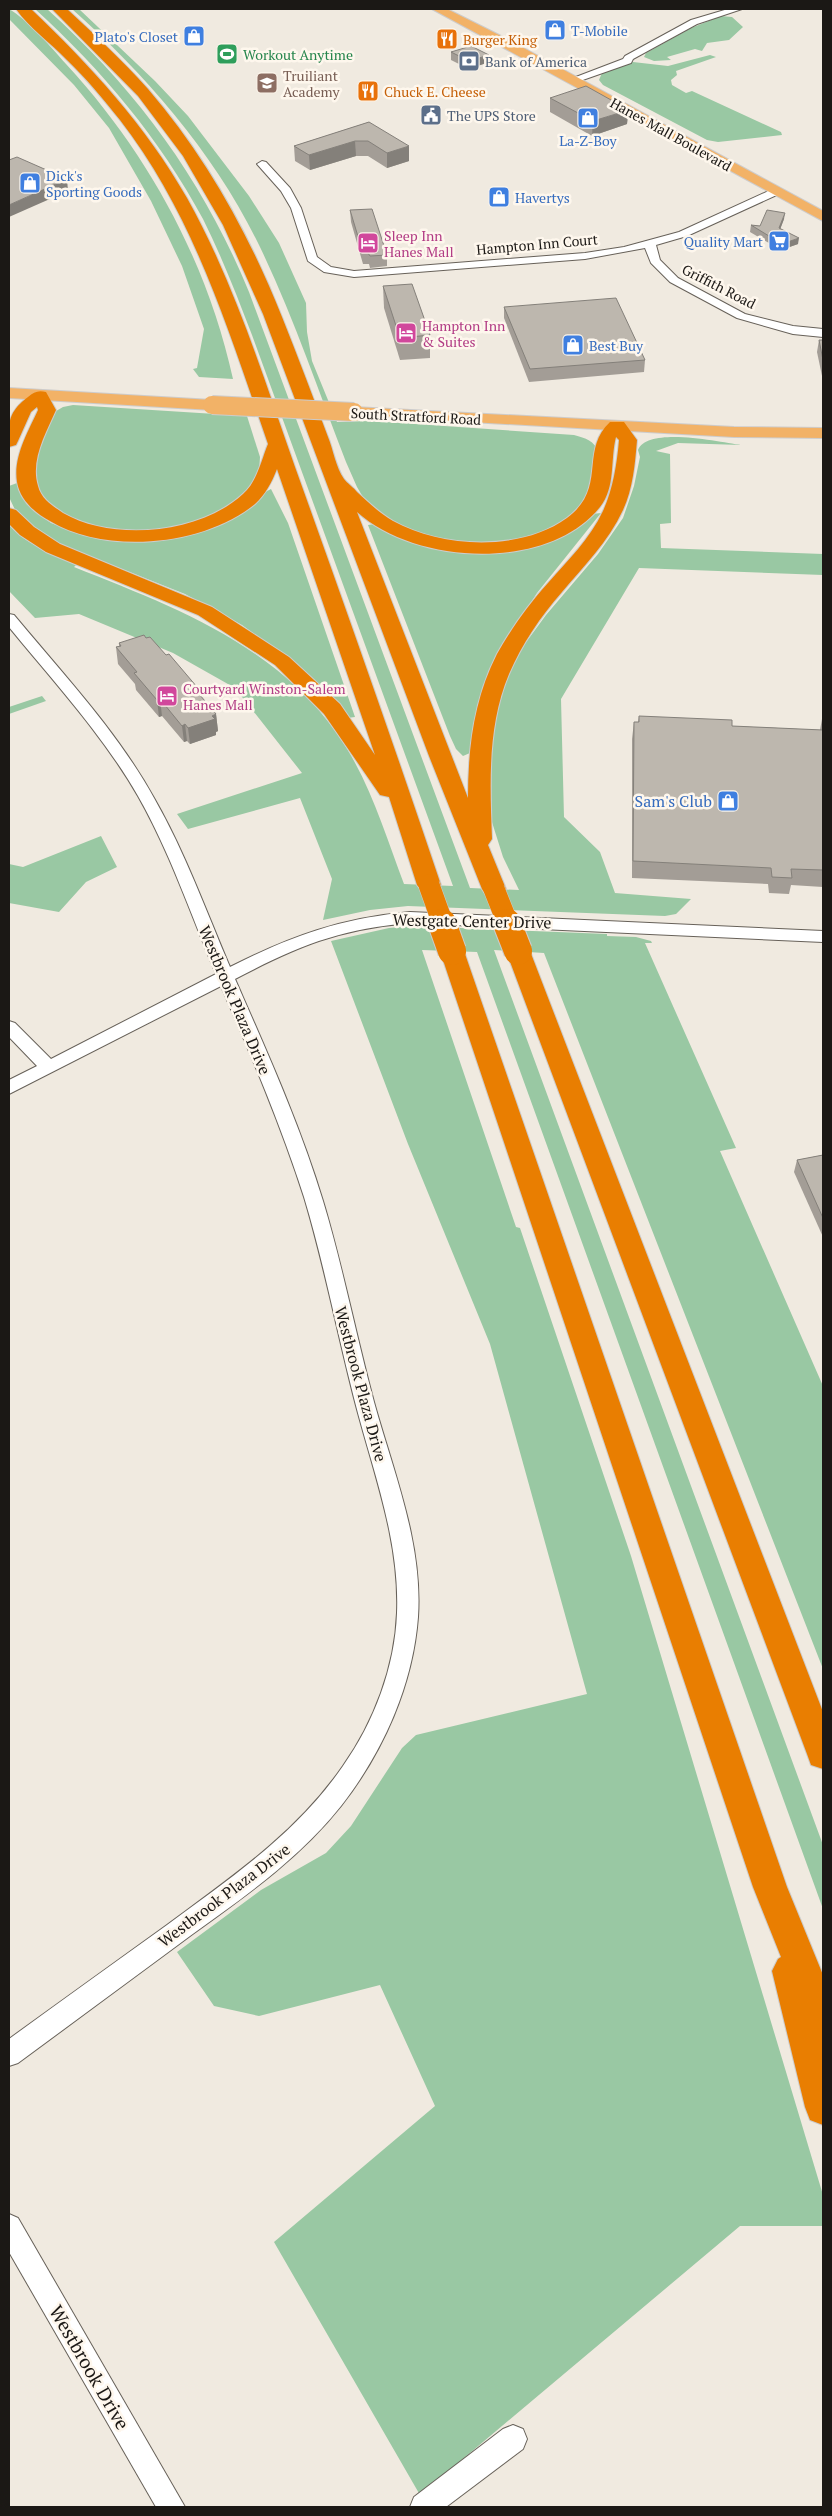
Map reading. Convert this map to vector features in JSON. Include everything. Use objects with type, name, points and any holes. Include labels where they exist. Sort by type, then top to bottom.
[{"type":"highway","points":[[23,9],[102,88],[147,147],[178,196],[216,274],[372,713],[403,811],[770,1887],[823,2018]]},
{"type":"highway","points":[[59,9],[143,93],[208,184],[231,225],[272,314],[440,756],[482,856],[823,1754]]},
{"type":"highway","points":[[9,442],[24,409],[40,396],[47,410],[28,461],[26,477],[29,489],[39,504],[56,518],[79,528],[129,536],[161,534],[196,527],[226,515],[249,500],[258,490],[277,444]]},
{"type":"highway","points":[[336,480],[360,505],[385,525],[410,536],[438,544],[469,548],[522,544],[563,529],[578,519],[594,502],[602,482],[607,436],[617,426],[628,440],[625,475],[609,520],[597,538],[546,598],[508,654],[500,671],[482,733],[478,776],[482,856]]},
{"type":"highway","points":[[9,514],[27,531],[53,548],[205,610],[282,661],[332,709],[403,811]]},
{"type":"highway","points":[[770,1887],[823,2108]]},
{"type":"main road","name":"Hanes Mall Boulevard","points":[[438,9],[569,78],[823,217]]},
{"type":"main road","name":"South Stratford Road","points":[[9,393],[734,432],[823,433]]},
{"type":"street","points":[[569,78],[628,61],[628,58],[694,22],[737,9]]},
{"type":"street","name":"Hampton Inn Court","points":[[262,164],[286,190],[296,208],[312,259],[322,268],[354,274],[585,256],[650,244],[696,229],[777,191]]},
{"type":"street","name":"Griffith Road","points":[[650,244],[655,261],[674,280],[741,316],[793,330],[823,333]]},
{"type":"street","name":"Westbrook Plaza Drive","points":[[9,618],[99,727],[135,778],[185,876],[253,1040],[311,1191],[407,1562],[408,1612],[404,1646],[392,1693],[371,1743],[337,1796],[296,1842],[260,1871],[9,2054]]},
{"type":"street","name":"Westgate Center Drive","points":[[9,1088],[281,948],[312,936],[361,923],[410,917],[823,936]]},
{"type":"street","points":[[9,1027],[49,1067]]},
{"type":"street","name":"Westbrook Drive","points":[[9,2227],[171,2507]]},
{"type":"street","points":[[424,2507],[513,2439]]},
{"type":"green space","points":[[9,9],[39,34],[96,98],[148,172],[190,251],[222,335],[233,379],[199,377],[193,369],[197,368],[204,329],[182,266],[151,201],[109,128],[74,85],[9,19]]},
{"type":"green space","points":[[35,9],[47,9],[80,40],[138,105],[189,175],[231,251],[249,292],[470,888],[519,890],[503,857],[491,819],[487,749],[507,675],[524,645],[546,615],[598,554],[623,518],[634,486],[640,457],[638,450],[644,443],[655,439],[685,437],[741,445],[678,443],[656,451],[670,454],[671,523],[660,524],[661,548],[823,554],[823,575],[639,568],[561,699],[564,817],[600,852],[615,893],[691,899],[676,914],[665,916],[408,906],[370,910],[323,920],[332,879],[300,798],[188,829],[177,814],[302,773],[235,688],[173,653],[79,614],[35,618],[9,591],[9,525],[32,543],[77,564],[74,567],[184,613],[253,652],[284,676],[313,703],[338,735],[359,770],[367,788],[404,884],[453,886],[252,335],[210,233],[186,190],[149,133],[106,81],[60,32]]},
{"type":"green space","points":[[72,9],[79,9],[155,81],[188,116],[249,196],[279,243],[306,303],[307,332],[312,361],[337,422],[371,421],[582,437],[589,440],[599,452],[586,503],[551,531],[507,542],[458,543],[399,528],[367,504],[346,462],[305,353],[271,271],[241,211],[222,179],[177,118],[152,89]]},
{"type":"green space","points":[[721,16],[732,17],[743,27],[729,40],[707,43],[702,51],[695,49],[667,57],[671,60],[654,61],[644,57],[646,53],[691,28]]},
{"type":"green space","points":[[710,55],[716,57],[676,71],[677,75],[671,80],[672,85],[686,93],[692,91],[781,132],[782,135],[718,142],[707,140],[603,85],[599,80],[602,73],[633,62],[668,66]]},
{"type":"green space","points":[[73,405],[247,416],[260,457],[259,472],[243,498],[208,519],[161,531],[103,530],[61,515],[35,489],[33,462],[51,414],[63,407]]},
{"type":"green space","points":[[17,483],[23,498],[33,510],[51,523],[70,530],[184,534],[271,489],[288,523],[355,717],[347,718],[300,667],[242,625],[185,594],[46,537],[16,512],[9,497],[9,486]]},
{"type":"green space","points":[[601,513],[537,593],[499,652],[476,717],[470,753],[463,756],[456,749],[450,736],[368,525],[375,524],[492,552],[592,514]]},
{"type":"green space","points":[[42,696],[46,701],[9,714],[9,707]]},
{"type":"green space","points":[[101,836],[117,867],[86,882],[59,912],[9,903],[9,864],[23,867]]},
{"type":"green space","points":[[411,926],[607,934],[607,936],[636,937],[651,941],[652,943],[645,943],[736,1148],[720,1151],[823,1386],[823,1669],[544,953],[494,950],[823,1845],[823,1909],[477,952],[422,950],[516,1227],[520,1228],[631,1556],[823,2195],[823,2226],[740,2226],[420,2495],[274,2242],[435,2106],[380,1985],[259,2016],[214,2006],[177,1952],[261,1890],[326,1853],[351,1826],[402,1748],[416,1735],[587,1694],[490,1344],[408,1144],[331,941],[389,928]]},
{"type":"building","points":[[471,46],[489,55],[469,61],[451,52]]},
{"type":"building","points":[[586,86],[629,110],[593,121],[550,98]]},
{"type":"building","points":[[369,122],[409,146],[387,153],[368,141],[355,141],[309,155],[294,146]]},
{"type":"building","points":[[17,157],[67,179],[9,205],[9,160]]},
{"type":"building","name":"Sleep Inn Hanes Mall","points":[[372,209],[387,255],[370,256],[368,253],[363,253],[350,210]]},
{"type":"building","points":[[767,210],[785,213],[779,228],[799,238],[782,244],[751,225],[760,226]]},
{"type":"building","points":[[412,284],[430,335],[400,338],[383,286]]},
{"type":"building","name":"Best Buy","points":[[616,298],[645,360],[530,369],[504,307]]},
{"type":"building","points":[[819,340],[823,340],[823,360]]},
{"type":"building","name":"Courtyard Winston-Salem Hanes Mall","points":[[144,635],[146,638],[150,637],[166,655],[169,654],[197,687],[194,688],[216,714],[212,716],[215,719],[188,728],[185,724],[182,726],[160,699],[157,700],[134,673],[137,672],[116,647],[121,646],[119,643]]},
{"type":"building","name":"Sam's Club","points":[[639,716],[732,720],[732,726],[823,730],[823,870],[791,869],[792,878],[772,877],[771,868],[633,861],[634,722],[639,722]]},
{"type":"building","points":[[823,1155],[823,1218],[797,1160]]},
{"type":"place","name":"T-Mobile","points":[[555,30]]},
{"type":"place","name":"Plato's Closet","points":[[194,36]]},
{"type":"place","name":"Burger King","points":[[447,39]]},
{"type":"place","name":"Workout Anytime","points":[[227,54]]},
{"type":"place","name":"Bank of America","points":[[469,61]]},
{"type":"place","name":"Truiliant Academy","points":[[267,83]]},
{"type":"place","name":"Chuck E. Cheese","points":[[368,91]]},
{"type":"place","name":"The UPS Store","points":[[431,115]]},
{"type":"place","name":"La-Z-Boy","points":[[588,118]]},
{"type":"place","name":"Dick's Sporting Goods","points":[[30,183]]},
{"type":"place","name":"Havertys","points":[[499,197]]},
{"type":"place","name":"Quality Mart","points":[[779,241]]},
{"type":"place","name":"Sleep Inn Hanes Mall","points":[[368,243]]},
{"type":"place","name":"Hampton Inn & Suites","points":[[406,333]]},
{"type":"place","name":"Best Buy","points":[[573,345]]},
{"type":"place","name":"Courtyard Winston-Salem Hanes Mall","points":[[167,696]]},
{"type":"place","name":"Sam's Club","points":[[728,801]]}]
